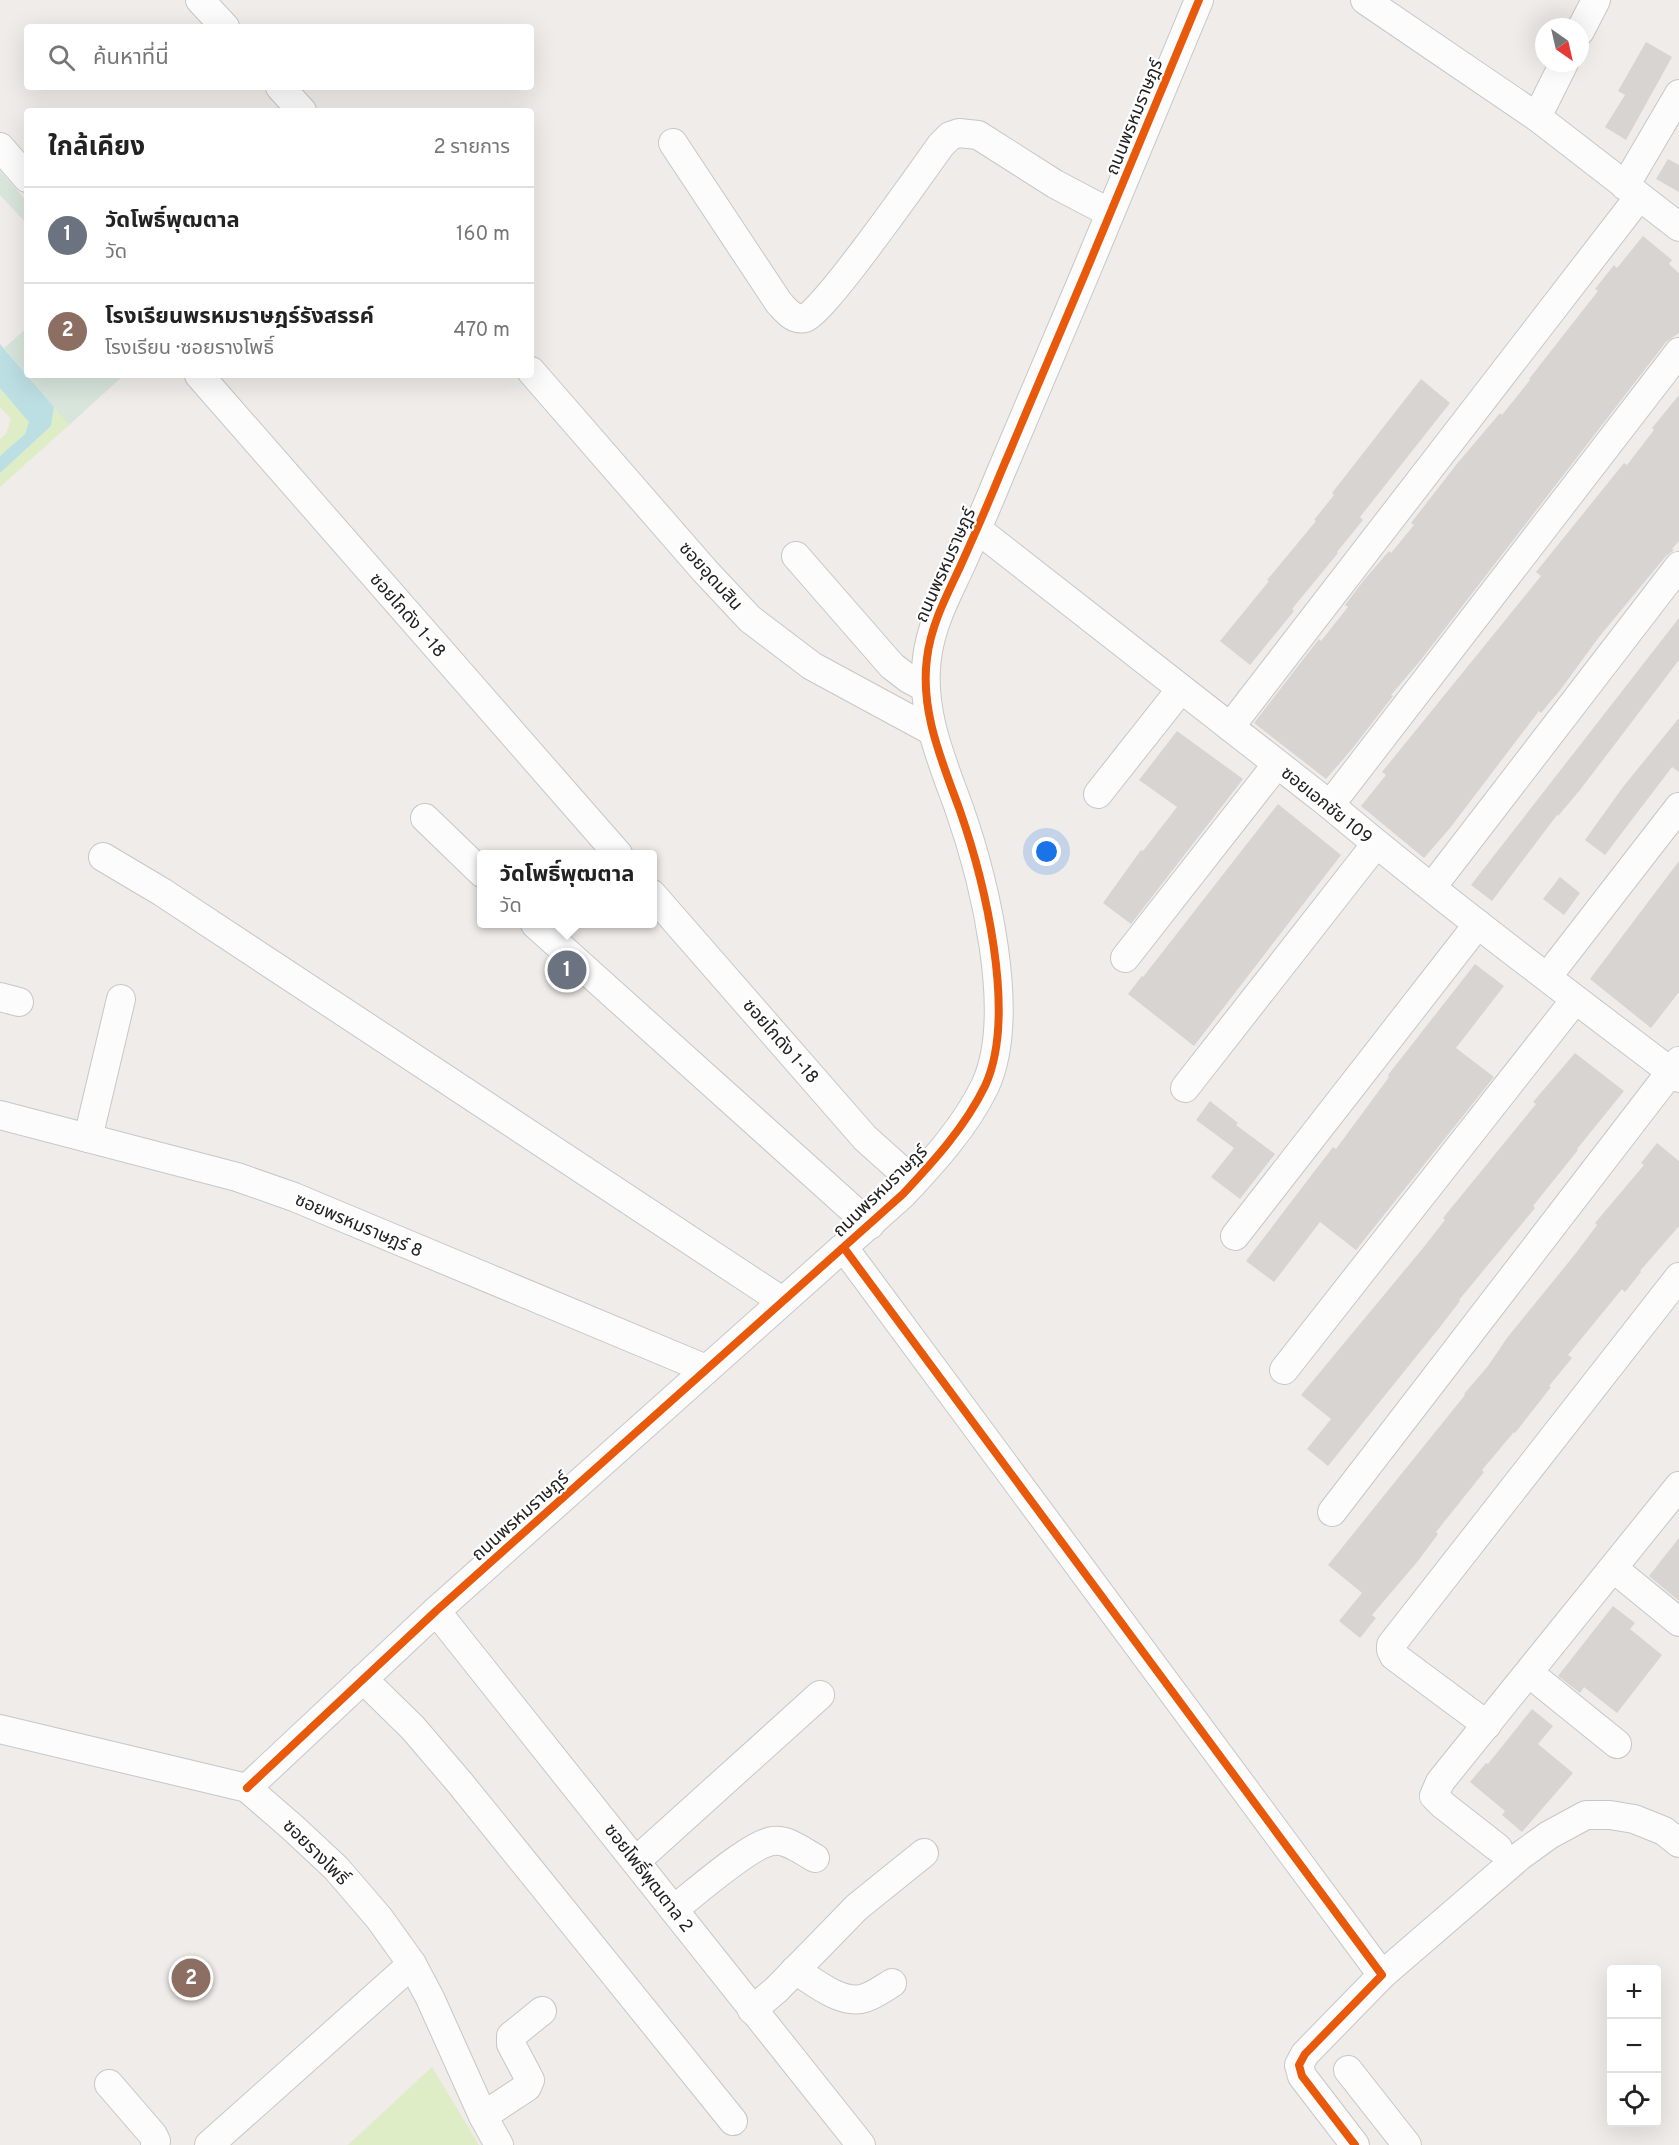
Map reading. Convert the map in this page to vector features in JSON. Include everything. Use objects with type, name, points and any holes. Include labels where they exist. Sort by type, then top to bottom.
[{"type":"street","points":[[200,0],[222,24]]},
{"type":"street","name":"ถนนพรหมราษฎร์","points":[[247,1788],[436,1611],[870,1225],[938,1157],[968,1115],[986,1084],[997,1050],[1000,1013],[986,909],[973,849],[932,731],[924,687],[932,629],[977,529],[1198,0]]},
{"type":"street","points":[[1365,0],[1537,117],[1679,227]]},
{"type":"street","points":[[1587,18],[1596,0]]},
{"type":"street","points":[[1537,117],[1560,72]]},
{"type":"street","points":[[283,90],[300,108]]},
{"type":"street","points":[[1230,727],[1632,191],[1679,93]]},
{"type":"street","points":[[673,144],[779,303],[789,315],[797,318],[805,318],[814,313],[835,289],[950,136],[959,133],[978,135],[1055,184],[1110,213]]},
{"type":"street","points":[[0,147],[24,175]]},
{"type":"street","points":[[1330,805],[1679,352]]},
{"type":"street","name":"ซอยอุดมสิน","points":[[534,374],[705,571],[750,619],[812,666],[932,731]]},
{"type":"street","name":"ซอยโกดัง 1-18","points":[[202,378],[614,850]]},
{"type":"street","name":"ซอยเอกชัย 109","points":[[977,529],[1330,805],[1376,844],[1548,976],[1575,1000],[1676,1070]]},
{"type":"street","points":[[796,556],[892,666],[924,687]]},
{"type":"street","points":[[1432,887],[1679,566]]},
{"type":"street","points":[[1098,794],[1181,689]]},
{"type":"street","points":[[1125,958],[1277,764]]},
{"type":"street","points":[[1548,976],[1679,807]]},
{"type":"street","points":[[425,818],[477,868]]},
{"type":"street","points":[[1185,1088],[1376,844]]},
{"type":"street","points":[[103,856],[162,892],[782,1301]]},
{"type":"street","name":"ซอยโกดัง 1-18","points":[[657,900],[866,1138],[914,1182]]},
{"type":"street","points":[[1234,1236],[1479,924]]},
{"type":"street","points":[[539,928],[870,1225]]},
{"type":"street","points":[[88,1138],[121,999]]},
{"type":"street","points":[[1284,1370],[1575,1000]]},
{"type":"street","points":[[1332,1512],[1676,1070]]},
{"type":"street","name":"ซอยพรหมราษฎร์ 8","points":[[0,1115],[237,1177],[294,1197],[706,1369]]},
{"type":"street","points":[[844,1248],[1382,1975]]},
{"type":"street","points":[[1487,1725],[1394,1656],[1391,1645],[1679,1277]]},
{"type":"street","points":[[1498,1848],[1434,1796],[1440,1782],[1679,1486]]},
{"type":"street","points":[[1613,1568],[1679,1622]]},
{"type":"street","name":"ซอยโพธิ์พุฒตาล 2","points":[[436,1611],[861,2145]]},
{"type":"street","points":[[1529,1673],[1617,1744]]},
{"type":"street","points":[[363,1679],[413,1728],[733,2121]]},
{"type":"street","points":[[636,1861],[820,1695]]},
{"type":"street","name":"ซอยรางโพธิ์","points":[[0,1729],[247,1788],[336,1868],[379,1918],[412,1964],[430,1998],[483,2116],[499,2145]]},
{"type":"street","points":[[1355,2145],[1302,2076],[1299,2065],[1305,2054],[1382,1975],[1520,1856],[1549,1835],[1586,1815],[1610,1815],[1634,1819],[1674,1831]]},
{"type":"street","points":[[674,1909],[735,1862],[772,1841],[786,1842],[815,1858]]},
{"type":"street","points":[[752,2010],[857,1907],[924,1853]]},
{"type":"street","points":[[209,2145],[412,1964]]},
{"type":"street","points":[[795,1970],[832,1992],[847,1998],[860,1999],[892,1983]]},
{"type":"street","points":[[483,2116],[527,2087],[530,2080],[511,2044],[511,2036],[542,2011]]},
{"type":"street","points":[[1324,2034],[1348,2070],[1407,2145]]},
{"type":"street","points":[[1334,2117],[1341,2101],[1348,2070]]},
{"type":"street","points":[[109,2084],[153,2135],[155,2145]]},
{"type":"green space","points":[[0,388],[30,422],[25,434],[0,456],[0,439],[6,434],[11,419],[0,407]]},
{"type":"green space","points":[[54,407],[69,425],[0,487],[0,473],[51,426]]},
{"type":"green space","points":[[432,2067],[479,2145],[348,2145]]},
{"type":"shaded area","points":[[0,171],[24,199],[24,221],[0,195]]},
{"type":"shaded area","points":[[24,331],[24,372],[4,348]]},
{"type":"shaded area","points":[[29,378],[121,378],[69,425]]},
{"type":"water","points":[[0,344],[24,372],[24,378],[29,378],[54,407],[51,426],[0,473],[0,456],[25,434],[29,422],[0,388]]},
{"type":"building","points":[[1646,42],[1672,57],[1626,140],[1605,127],[1625,95],[1618,91]]},
{"type":"building","points":[[1668,159],[1679,165],[1679,192],[1656,179]]},
{"type":"building","points":[[1643,236],[1672,260],[1669,264],[1679,273],[1679,333],[1666,342],[1420,661],[1391,695],[1393,696],[1352,749],[1326,779],[1254,723],[1319,639],[1321,641],[1348,607],[1345,605],[1364,580],[1389,551],[1391,553],[1414,525],[1411,523],[1456,465],[1500,413],[1502,415],[1530,380],[1598,291],[1595,289],[1614,265],[1617,268]]},
{"type":"building","points":[[1421,379],[1450,403],[1360,517],[1363,520],[1250,665],[1220,641],[1316,521],[1314,520],[1334,495],[1332,493]]},
{"type":"building","points":[[1679,395],[1679,541],[1672,549],[1674,550],[1666,556],[1599,637],[1561,689],[1541,713],[1539,711],[1450,828],[1424,858],[1361,806],[1386,775],[1382,772],[1541,576],[1536,572],[1624,463],[1627,465],[1654,430],[1652,428]]},
{"type":"building","points":[[1679,618],[1679,660],[1492,901],[1471,885]]},
{"type":"building","points":[[1679,718],[1679,772],[1672,767],[1605,855],[1585,840],[1623,787]]},
{"type":"building","points":[[1177,731],[1243,779],[1131,924],[1103,903],[1141,850],[1143,851],[1177,807],[1139,780]]},
{"type":"building","points":[[1278,804],[1341,855],[1194,1046],[1128,994]]},
{"type":"building","points":[[1679,861],[1679,992],[1651,1028],[1590,979]]},
{"type":"building","points":[[1560,877],[1580,893],[1564,915],[1543,899]]},
{"type":"building","points":[[1475,964],[1504,986],[1456,1048],[1494,1077],[1356,1250],[1320,1222],[1274,1282],[1246,1261],[1333,1147],[1336,1149],[1389,1077],[1388,1075]]},
{"type":"building","points":[[1575,1053],[1624,1091],[1533,1206],[1535,1208],[1328,1466],[1307,1449],[1331,1419],[1301,1395],[1423,1248],[1445,1220],[1443,1218],[1536,1104],[1533,1102]]},
{"type":"building","points":[[1210,1101],[1238,1123],[1236,1125],[1275,1154],[1240,1199],[1211,1177],[1234,1148],[1196,1120]]},
{"type":"building","points":[[1657,1143],[1679,1161],[1679,1226],[1625,1292],[1622,1289],[1568,1355],[1572,1358],[1549,1386],[1551,1387],[1482,1470],[1484,1472],[1436,1532],[1438,1534],[1418,1561],[1372,1615],[1376,1618],[1360,1638],[1339,1621],[1362,1593],[1328,1565],[1488,1366],[1507,1338],[1597,1225],[1595,1223],[1644,1165],[1641,1163]]},
{"type":"building","points":[[1679,1538],[1679,1601],[1649,1576]]},
{"type":"building","points":[[1613,1606],[1635,1623],[1630,1629],[1662,1655],[1617,1713],[1584,1687],[1580,1693],[1558,1676]]},
{"type":"building","points":[[1532,1709],[1553,1726],[1538,1744],[1573,1773],[1522,1832],[1502,1815],[1505,1811],[1470,1782],[1486,1763],[1488,1764]]},
{"type":"cycle path","points":[[247,1788],[436,1611],[903,1194],[948,1143],[968,1116],[985,1086],[994,1057],[998,1023],[998,986],[994,947],[987,908],[969,837],[939,753],[929,715],[926,677],[929,646],[940,611],[986,508],[1199,0]]},
{"type":"cycle path","points":[[844,1248],[1382,1975],[1305,2054],[1299,2065],[1302,2076],[1355,2145]]},
{"type":"place","name":"วัดโพธิ์พุฒตาล","points":[[567,970]]},
{"type":"place","name":"โรงเรียนพรหมราษฎร์รังสรรค์","points":[[191,1978]]}]
